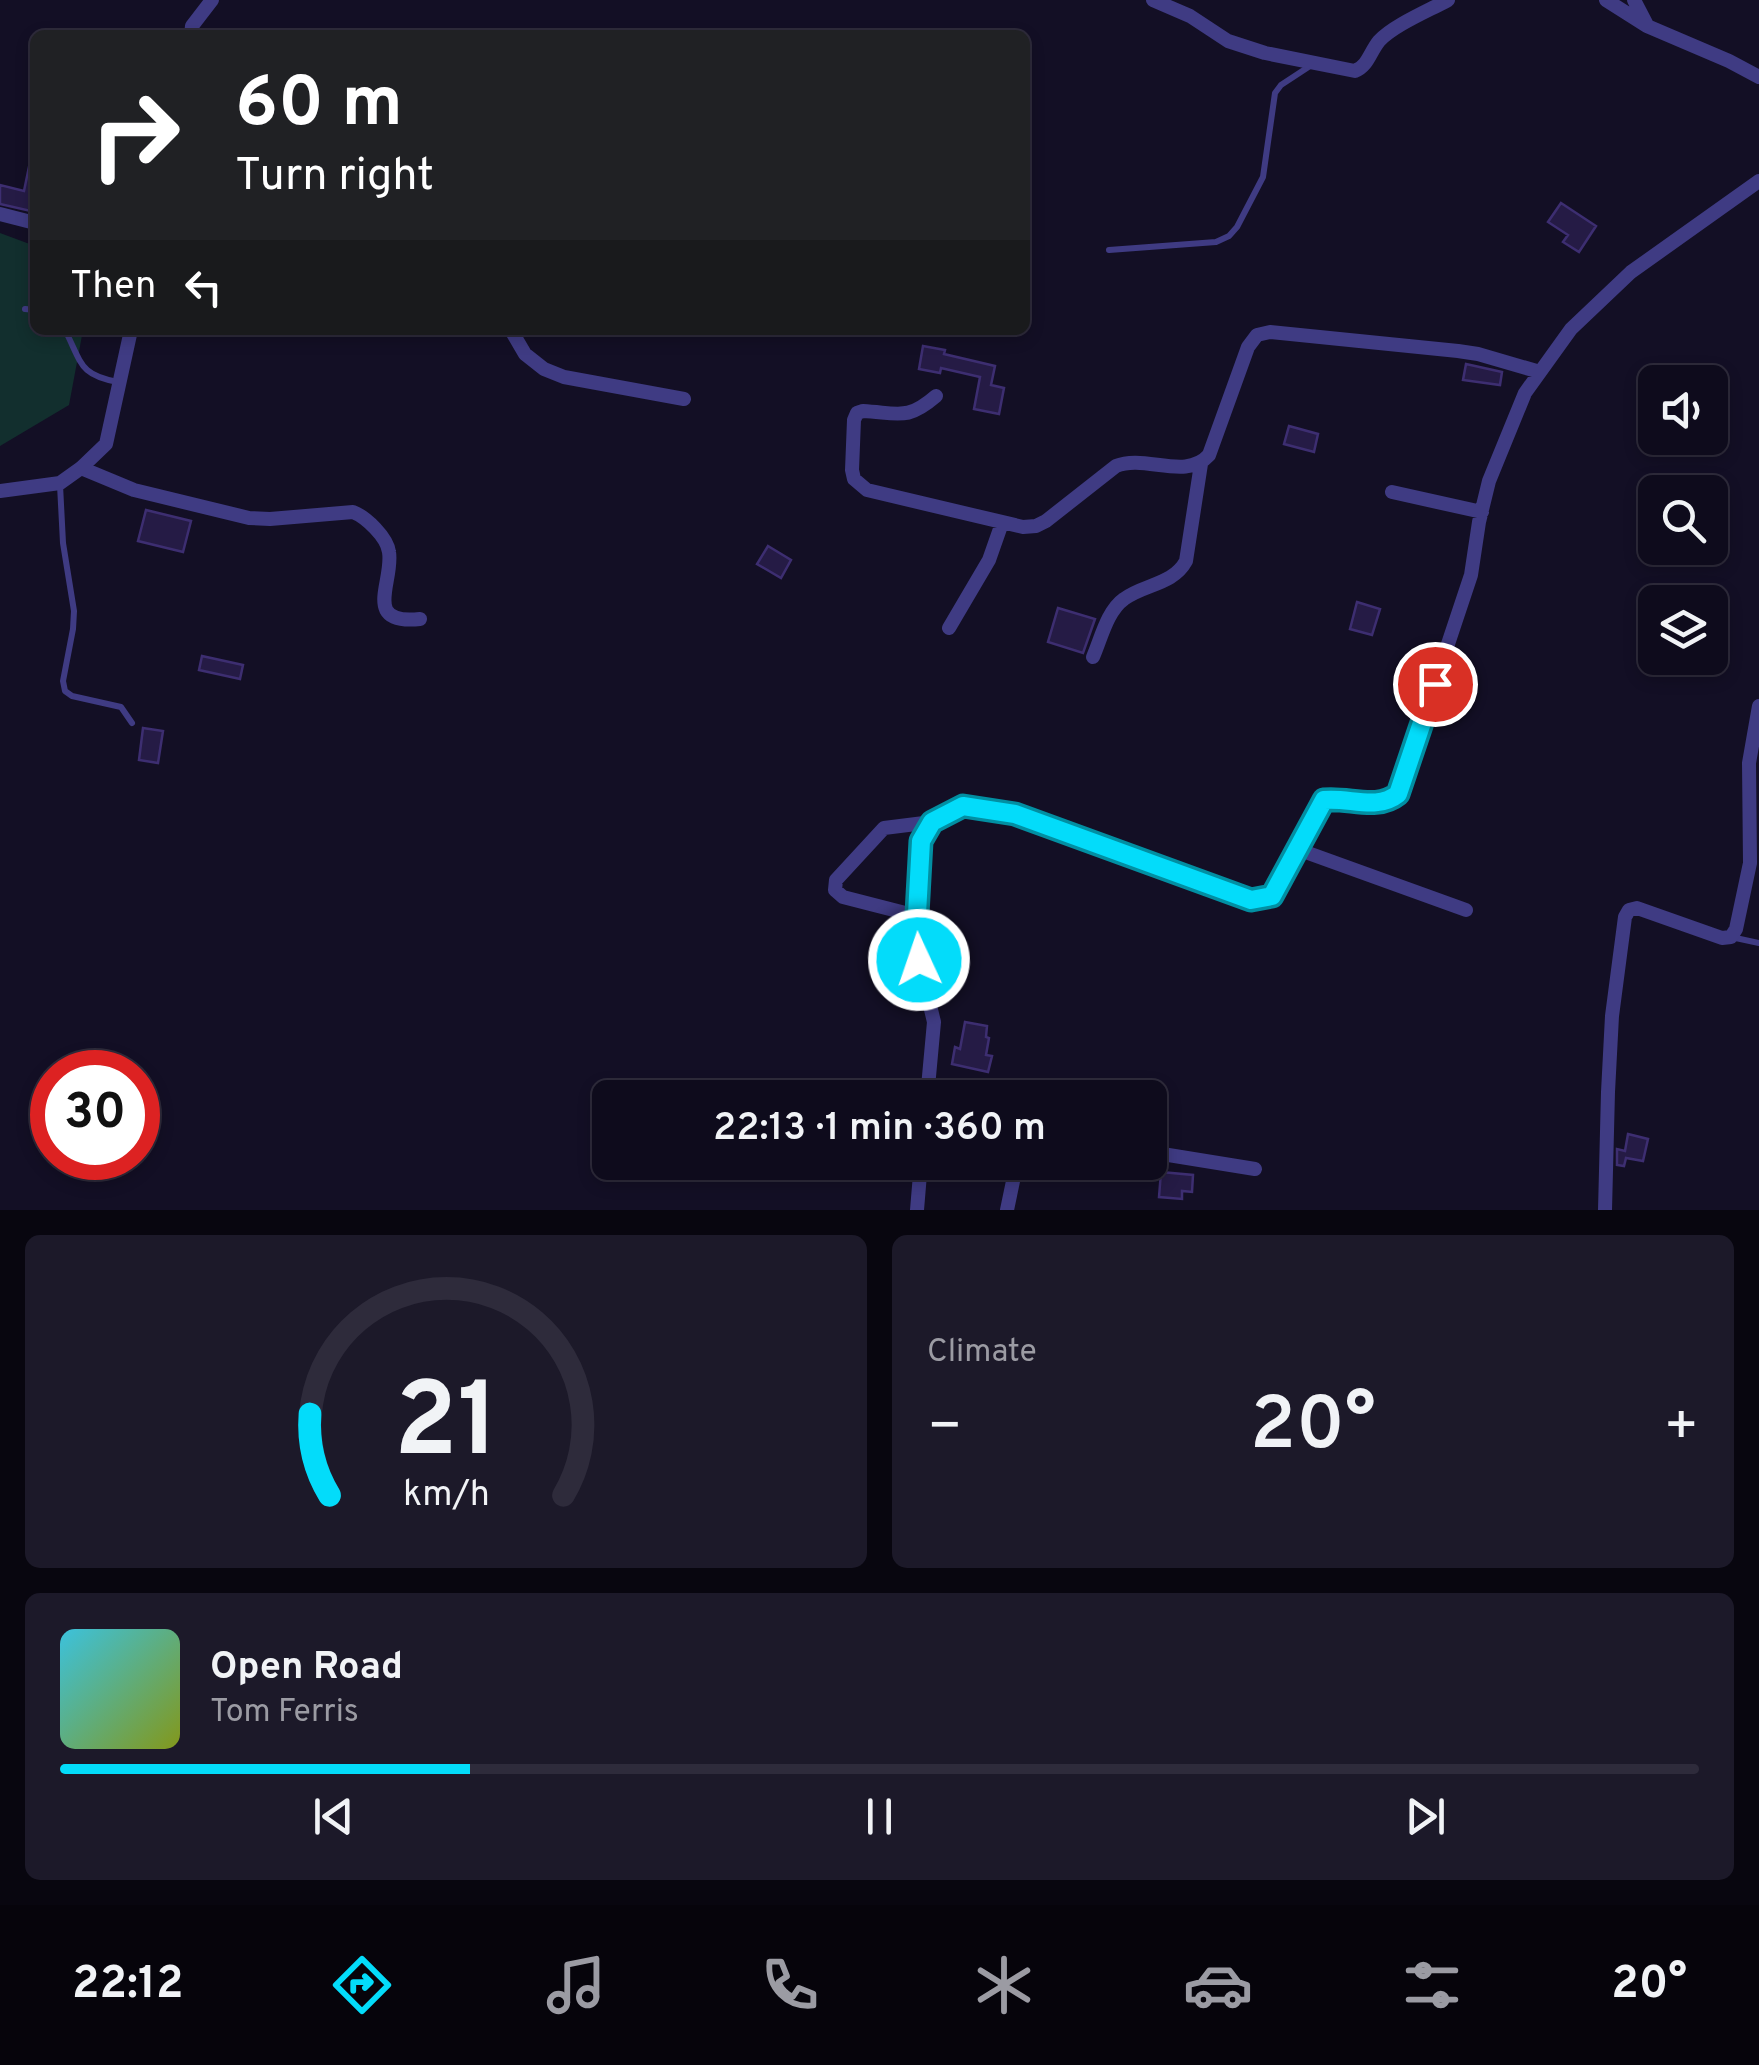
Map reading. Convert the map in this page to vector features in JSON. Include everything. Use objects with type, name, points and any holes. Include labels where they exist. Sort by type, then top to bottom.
[{"type":"street","points":[[192,30],[212,0]]},
{"type":"street","points":[[1152,0],[1190,16],[1228,40],[1265,53],[1354,71],[1362,68],[1386,35],[1448,0]]},
{"type":"street","points":[[1606,0],[1648,26],[1759,77]]},
{"type":"street","points":[[1634,0],[1648,26]]},
{"type":"street","points":[[916,916],[842,897],[835,890],[836,880],[884,828],[932,822],[963,806],[1015,814],[1251,900],[1272,896],[1324,800],[1380,803],[1398,794],[1471,575],[1490,481],[1525,393],[1572,328],[1631,272],[1759,181]]},
{"type":"street","points":[[0,214],[30,222]]},
{"type":"street","points":[[936,396],[908,414],[857,413],[854,479],[867,490],[1023,527],[1046,521],[1126,461],[1190,468],[1201,464],[1209,456],[1248,347],[1257,335],[1270,332],[1458,351],[1540,372]]},
{"type":"street","points":[[0,492],[60,484],[106,444],[130,335]]},
{"type":"street","points":[[513,335],[525,354],[544,370],[684,398]]},
{"type":"street","points":[[1093,657],[1115,608],[1126,597],[1181,571],[1186,561],[1201,464]]},
{"type":"street","points":[[81,468],[134,490],[249,518],[352,512],[361,515],[389,550],[384,586],[388,611],[395,618],[420,619]]},
{"type":"street","points":[[1392,492],[1482,512]]},
{"type":"street","points":[[949,628],[989,560],[1002,523]]},
{"type":"street","points":[[1605,1210],[1611,1035],[1624,917],[1637,908],[1722,938],[1731,937],[1754,864],[1749,762],[1759,706]]},
{"type":"street","points":[[929,1080],[934,1022],[919,960],[916,916],[921,841],[932,822]]},
{"type":"street","points":[[1298,849],[1466,910]]},
{"type":"street","points":[[1167,1155],[1255,1168]]},
{"type":"street","points":[[917,1210],[920,1180]]},
{"type":"street","points":[[1007,1210],[1013,1180]]},
{"type":"lane","points":[[1109,250],[1216,242],[1229,236],[1264,177],[1275,93],[1314,64]]},
{"type":"lane","points":[[26,308],[30,309]]},
{"type":"lane","points":[[68,335],[90,374],[120,382]]},
{"type":"lane","points":[[60,484],[63,544],[74,611],[63,681],[65,691],[122,708],[132,723]]},
{"type":"lane","points":[[1731,937],[1759,943]]},
{"type":"green space","points":[[0,233],[30,244],[30,335],[82,335],[69,405],[0,446]]},
{"type":"building","points":[[30,162],[30,211],[0,204],[0,185],[24,191]]},
{"type":"building","points":[[1561,203],[1596,226],[1579,252],[1563,242],[1568,235],[1548,222]]},
{"type":"building","points":[[923,346],[995,366],[991,385],[1004,388],[999,414],[974,409],[980,377],[941,368],[940,373],[919,369]]},
{"type":"building","points":[[1466,364],[1502,372],[1500,385],[1463,380]]},
{"type":"building","points":[[1289,426],[1318,434],[1314,452],[1284,444]]},
{"type":"building","points":[[146,510],[191,521],[183,552],[138,541]]},
{"type":"building","points":[[768,546],[791,560],[781,578],[757,564]]},
{"type":"building","points":[[1357,602],[1380,609],[1372,635],[1350,629]]},
{"type":"building","points":[[1058,608],[1095,619],[1083,653],[1048,642]]},
{"type":"building","points":[[202,656],[243,665],[240,679],[199,670]]},
{"type":"building","points":[[143,728],[163,731],[158,763],[139,760]]},
{"type":"building","points":[[965,1022],[987,1026],[986,1055],[992,1056],[988,1072],[952,1064],[955,1047],[960,1049]]},
{"type":"building","points":[[1628,1134],[1648,1139],[1643,1161],[1626,1158],[1624,1166],[1617,1165],[1617,1149],[1625,1151]]},
{"type":"building","points":[[1167,1173],[1193,1175],[1192,1192],[1182,1191],[1182,1199],[1159,1197],[1160,1180],[1167,1180]]},
{"type":"route","points":[[919,960],[916,932],[921,841],[932,822],[963,806],[1015,814],[1251,900],[1272,896],[1324,800],[1380,803],[1398,794],[1435,684]]}]
